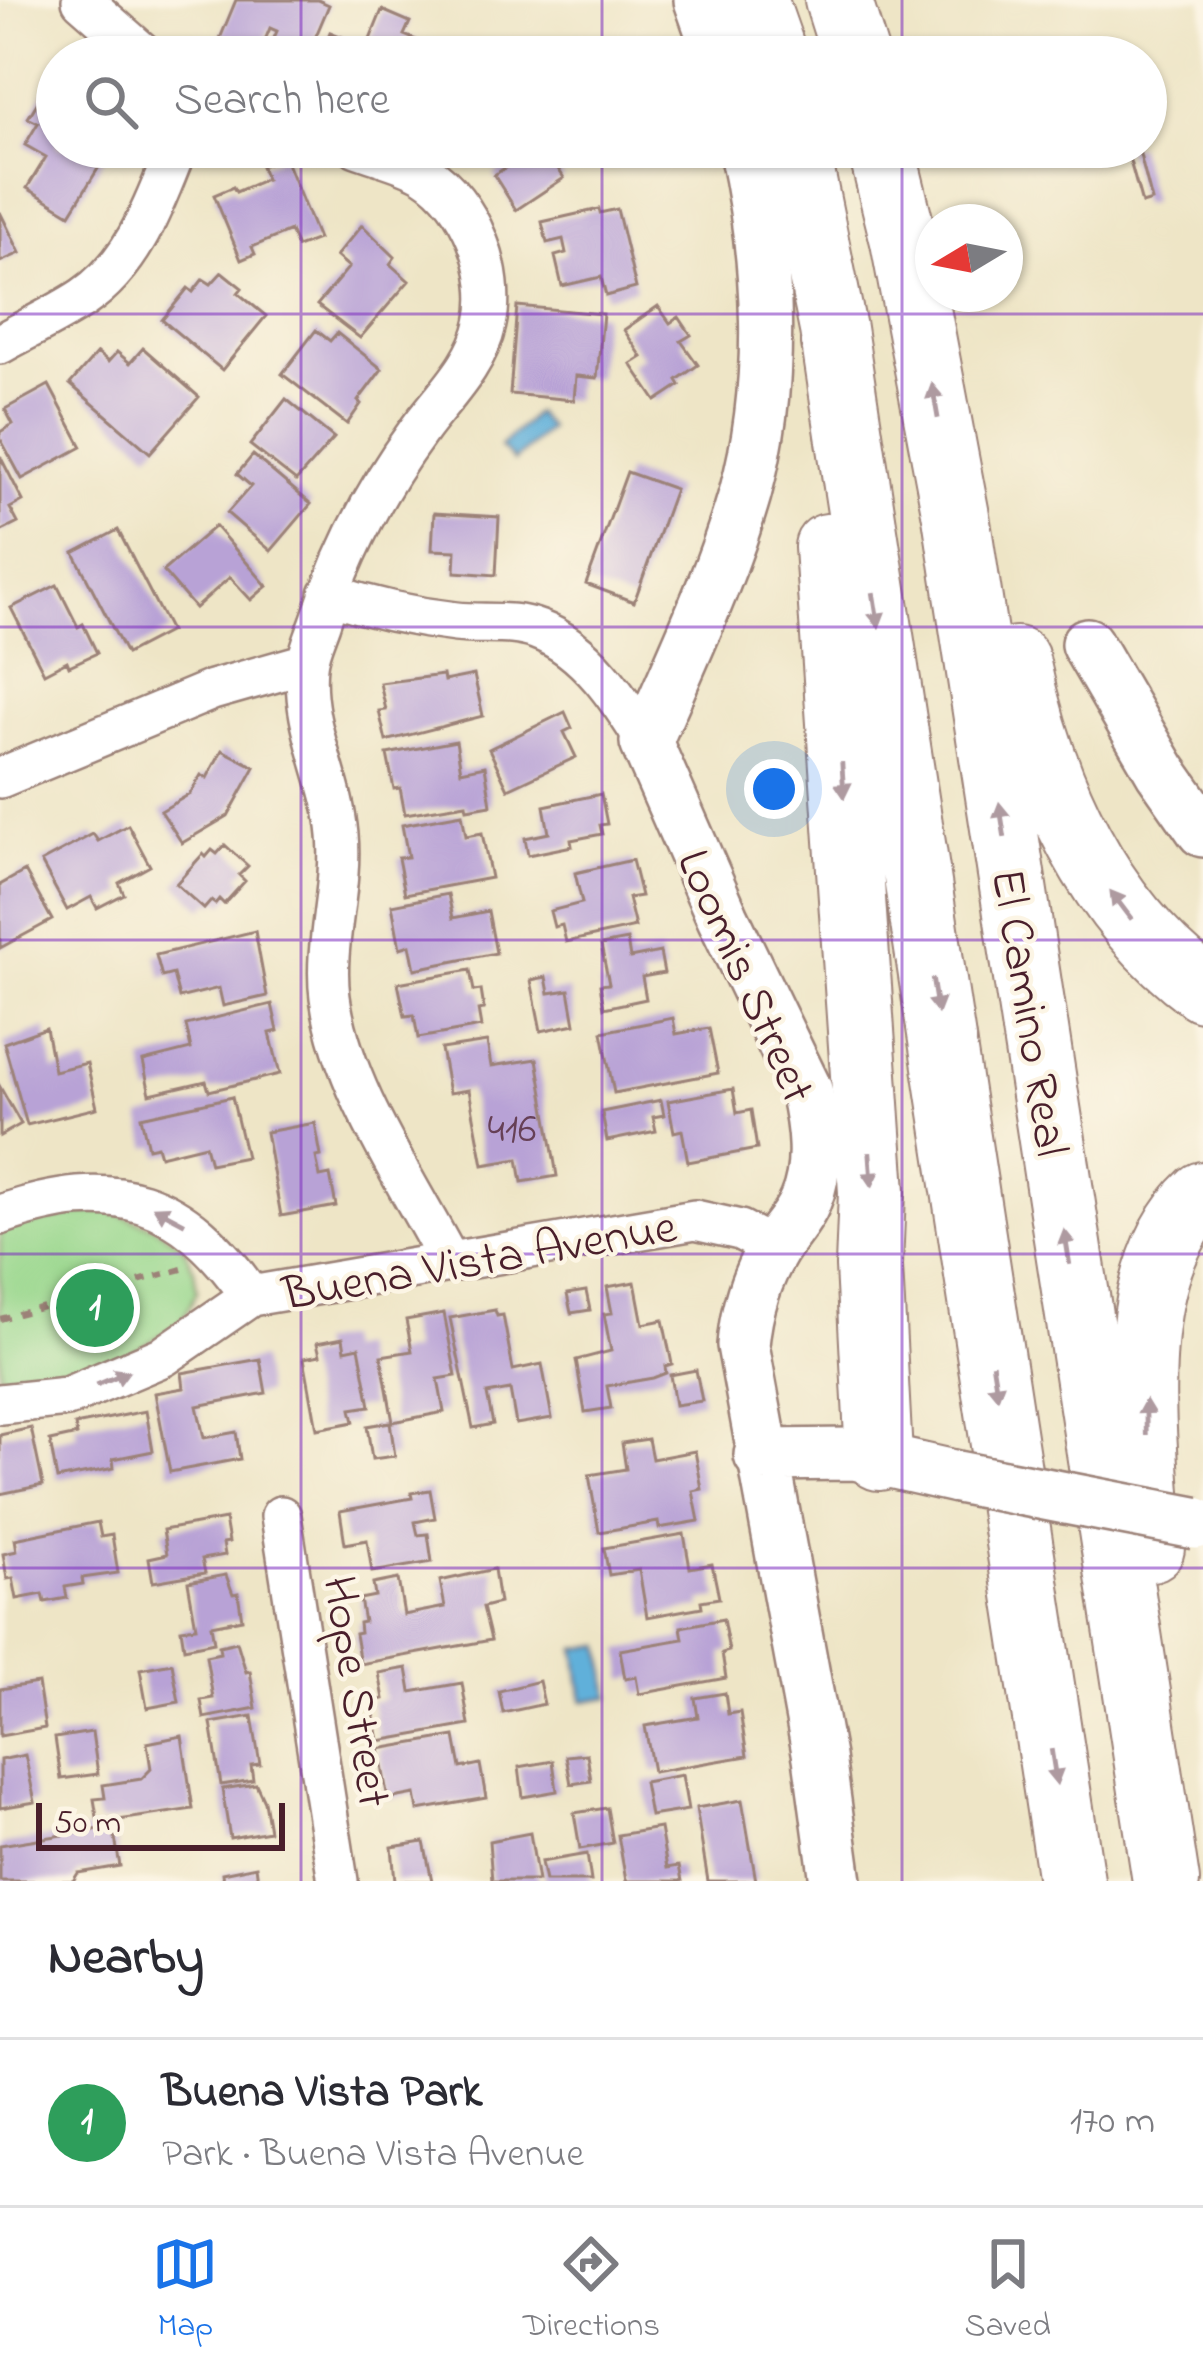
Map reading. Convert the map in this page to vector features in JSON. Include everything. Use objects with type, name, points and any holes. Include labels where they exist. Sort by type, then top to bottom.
[{"type":"highway","points":[[754,0],[766,36]]},
{"type":"highway","points":[[838,0],[849,36]]},
{"type":"highway","name":"El Camino Real","points":[[800,168],[832,328],[1071,1881]]},
{"type":"highway","name":"El Camino Real","points":[[886,168],[956,516],[1166,1881]]},
{"type":"highway","points":[[832,328],[822,405],[824,486],[872,1192],[868,1266],[879,1457]]},
{"type":"highway","points":[[956,516],[1000,575],[1033,732],[1055,794],[1119,904],[1181,972],[1203,988]]},
{"type":"highway","points":[[1129,1653],[1155,1606],[1146,1446],[1148,1300],[1163,1252],[1180,1221],[1203,1195]]},
{"type":"street","points":[[82,0],[123,36]]},
{"type":"street","points":[[700,0],[713,36]]},
{"type":"street","points":[[0,344],[85,297],[106,278],[137,240],[168,168]]},
{"type":"street","points":[[412,168],[425,173],[459,204],[478,236],[488,322],[472,362],[370,504],[329,594],[307,663],[310,724],[331,792],[338,838],[329,993],[339,1042],[364,1101],[449,1261]]},
{"type":"street","points":[[646,742],[710,597],[746,490],[766,345],[765,272],[748,168]]},
{"type":"street","points":[[329,594],[407,616],[541,630],[602,680],[646,742]]},
{"type":"street","points":[[1087,644],[1161,771],[1203,832]]},
{"type":"street","points":[[0,778],[212,690],[307,663]]},
{"type":"street","name":"Loomis Street","points":[[646,742],[806,1090],[814,1134],[814,1167],[806,1200],[774,1248],[746,1313],[743,1345],[819,1757],[836,1881]]},
{"type":"street","name":"Buena Vista Avenue","points":[[0,1215],[71,1197],[123,1198],[148,1204],[194,1228],[251,1296]]},
{"type":"street","name":"Buena Vista Avenue","points":[[0,1405],[67,1397],[164,1356],[251,1296],[695,1220],[740,1230],[774,1248]]},
{"type":"street","points":[[760,1455],[879,1457],[1199,1524]]},
{"type":"street","name":"Hope Street","points":[[281,1516],[338,1881]]},
{"type":"path","points":[[0,1319],[220,1258]]},
{"type":"green space","points":[[105,1209],[155,1227],[183,1246],[197,1291],[181,1324],[89,1376],[0,1390],[0,1228]]},
{"type":"water","points":[[535,413],[549,428],[514,461],[500,447]]},
{"type":"water","points":[[602,1645],[610,1697],[583,1701],[576,1649]]},
{"type":"building","points":[[236,0],[318,0],[329,5],[316,36],[275,36],[277,31],[270,28],[267,36],[221,36]]},
{"type":"building","points":[[382,10],[410,22],[406,36],[371,36]]},
{"type":"building","points":[[36,126],[36,151],[25,145]]},
{"type":"building","points":[[39,168],[98,168],[70,214],[27,188]]},
{"type":"building","points":[[262,168],[289,168],[318,239],[297,247],[290,231],[252,247],[255,254],[241,260],[214,195],[233,187],[236,192],[266,179]]},
{"type":"building","points":[[505,168],[558,168],[564,178],[516,210],[494,175]]},
{"type":"building","points":[[1132,168],[1143,168],[1152,201],[1142,204]]},
{"type":"building","points":[[599,209],[600,213],[617,209],[636,288],[606,296],[601,277],[562,286],[555,256],[566,253],[563,239],[547,243],[542,222]]},
{"type":"building","points":[[0,212],[20,253],[0,262]]},
{"type":"building","points":[[362,225],[395,257],[390,264],[409,281],[360,338],[317,305],[349,267],[336,256]]},
{"type":"building","points":[[222,272],[266,316],[222,370],[162,320],[188,288],[193,292],[203,279],[211,284]]},
{"type":"building","points":[[517,306],[603,314],[597,378],[576,376],[574,400],[510,394]]},
{"type":"building","points":[[658,306],[670,323],[679,317],[691,335],[681,341],[698,365],[656,401],[631,364],[642,357],[624,330]]},
{"type":"building","points":[[316,330],[330,341],[337,333],[382,369],[347,424],[282,374]]},
{"type":"building","points":[[143,348],[199,397],[150,453],[70,384],[97,353],[108,362],[117,352],[130,363]]},
{"type":"building","points":[[49,385],[82,447],[22,479],[0,438],[0,432],[13,424],[5,409]]},
{"type":"building","points":[[286,399],[334,438],[296,481],[250,445]]},
{"type":"building","points":[[253,455],[311,504],[271,551],[227,513],[251,486],[237,474]]},
{"type":"building","points":[[0,456],[23,501],[10,508],[18,523],[0,532]]},
{"type":"building","points":[[627,472],[675,489],[634,602],[586,584]]},
{"type":"building","points":[[434,513],[499,517],[496,575],[455,572],[456,551],[432,550]]},
{"type":"building","points":[[215,526],[267,586],[251,600],[230,577],[195,608],[163,571]]},
{"type":"building","points":[[118,530],[170,631],[126,654],[74,553]]},
{"type":"building","points":[[57,585],[97,653],[44,673],[11,608]]},
{"type":"building","points":[[443,675],[444,681],[474,675],[483,716],[386,741],[379,711],[386,710],[380,683]]},
{"type":"building","points":[[565,712],[572,728],[564,732],[576,757],[508,789],[489,749]]},
{"type":"building","points":[[456,741],[461,771],[485,766],[491,805],[405,814],[387,754]]},
{"type":"building","points":[[222,750],[255,767],[228,816],[182,843],[161,811],[190,794],[201,775],[207,778]]},
{"type":"building","points":[[601,794],[607,824],[600,825],[602,834],[528,855],[525,838],[549,833],[544,806]]},
{"type":"building","points":[[462,814],[466,836],[482,833],[491,878],[405,894],[398,858],[408,857],[402,825]]},
{"type":"building","points":[[128,825],[150,866],[119,883],[124,894],[97,908],[91,897],[67,910],[41,862],[93,834],[98,841]]},
{"type":"building","points":[[225,845],[248,866],[239,875],[245,881],[224,904],[219,899],[215,904],[211,901],[204,909],[176,884],[203,854],[206,857],[212,850],[217,854]]},
{"type":"building","points":[[632,860],[641,896],[628,898],[635,927],[566,942],[562,925],[554,927],[550,911],[582,903],[575,873]]},
{"type":"building","points":[[25,871],[52,920],[0,948],[0,885]]},
{"type":"building","points":[[448,894],[453,918],[488,911],[496,953],[415,969],[410,945],[400,948],[392,905]]},
{"type":"building","points":[[255,931],[267,996],[223,1006],[219,988],[179,998],[173,974],[162,977],[156,955]]},
{"type":"building","points":[[627,940],[630,958],[660,952],[664,973],[642,977],[646,999],[604,1008],[600,985],[609,984],[601,945]]},
{"type":"building","points":[[470,970],[474,991],[481,990],[481,1027],[418,1038],[414,1015],[405,1016],[398,983]]},
{"type":"building","points":[[546,977],[549,993],[569,990],[575,1024],[541,1031],[531,980]]},
{"type":"building","points":[[272,1004],[278,1031],[270,1033],[280,1074],[209,1091],[206,1081],[150,1094],[143,1061],[191,1049],[186,1025]]},
{"type":"building","points":[[673,1018],[676,1034],[709,1028],[718,1073],[614,1093],[602,1032]]},
{"type":"building","points":[[46,1028],[54,1071],[87,1063],[97,1108],[27,1125],[4,1043]]},
{"type":"building","points":[[487,1042],[491,1066],[537,1059],[557,1176],[522,1182],[518,1159],[483,1165],[469,1090],[449,1093],[441,1049]]},
{"type":"building","points":[[0,1087],[21,1124],[0,1136]]},
{"type":"building","points":[[733,1089],[737,1113],[751,1110],[757,1149],[688,1162],[682,1130],[674,1132],[668,1101]]},
{"type":"building","points":[[232,1097],[246,1157],[210,1164],[205,1145],[160,1156],[157,1146],[148,1148],[141,1117]]},
{"type":"building","points":[[661,1100],[664,1115],[653,1117],[656,1131],[607,1141],[602,1112]]},
{"type":"building","points":[[315,1123],[320,1177],[330,1175],[336,1206],[281,1216],[266,1132]]},
{"type":"building","points":[[635,1282],[643,1324],[663,1320],[672,1364],[665,1366],[666,1373],[653,1378],[607,1386],[611,1408],[585,1412],[576,1360],[611,1351],[604,1314],[612,1313],[607,1287]]},
{"type":"building","points":[[586,1291],[590,1310],[571,1313],[567,1294]]},
{"type":"building","points":[[495,1310],[497,1316],[503,1315],[513,1370],[542,1364],[552,1418],[516,1424],[510,1390],[487,1394],[493,1424],[473,1428],[450,1318]]},
{"type":"building","points":[[444,1313],[456,1376],[438,1379],[444,1412],[393,1422],[381,1356],[412,1351],[406,1320]]},
{"type":"building","points":[[343,1338],[345,1350],[359,1347],[370,1406],[351,1409],[354,1422],[317,1429],[304,1358],[320,1355],[317,1343]]},
{"type":"building","points":[[260,1359],[266,1393],[197,1406],[204,1438],[236,1432],[240,1459],[170,1472],[155,1393],[184,1388],[182,1373]]},
{"type":"building","points":[[696,1370],[702,1401],[675,1405],[670,1375]]},
{"type":"building","points":[[146,1411],[153,1451],[113,1459],[114,1468],[57,1479],[50,1441],[77,1435],[75,1425]]},
{"type":"building","points":[[390,1422],[395,1456],[372,1459],[367,1426]]},
{"type":"building","points":[[31,1428],[43,1485],[0,1494],[0,1435]]},
{"type":"building","points":[[648,1439],[652,1459],[695,1451],[702,1489],[693,1491],[699,1521],[599,1532],[589,1475],[626,1469],[622,1443]]},
{"type":"building","points":[[430,1490],[435,1518],[415,1522],[418,1535],[428,1534],[432,1562],[372,1572],[367,1540],[345,1544],[340,1511],[412,1498],[411,1493]]},
{"type":"building","points":[[225,1519],[229,1542],[223,1543],[225,1555],[202,1559],[205,1573],[153,1582],[149,1558],[167,1554],[163,1530]]},
{"type":"building","points":[[98,1522],[101,1537],[112,1535],[118,1573],[82,1578],[83,1584],[65,1587],[67,1598],[45,1602],[43,1594],[17,1599],[13,1578],[7,1579],[3,1554],[17,1551],[15,1539]]},
{"type":"building","points":[[684,1534],[690,1568],[712,1564],[719,1598],[701,1601],[702,1607],[647,1617],[639,1570],[609,1575],[604,1548]]},
{"type":"building","points":[[494,1569],[499,1603],[483,1607],[491,1640],[360,1664],[355,1634],[364,1622],[360,1599],[375,1596],[373,1584],[398,1579],[404,1615],[445,1607],[440,1581]]},
{"type":"building","points":[[226,1575],[233,1594],[238,1593],[242,1619],[211,1625],[214,1642],[184,1648],[181,1629],[196,1627],[188,1582]]},
{"type":"building","points":[[723,1619],[729,1651],[722,1653],[726,1678],[639,1694],[636,1677],[625,1679],[620,1650],[683,1639],[681,1627]]},
{"type":"building","points":[[237,1642],[246,1672],[250,1671],[256,1708],[204,1718],[201,1700],[213,1698],[206,1656],[220,1653],[219,1646]]},
{"type":"building","points":[[172,1663],[179,1702],[147,1708],[140,1669]]},
{"type":"building","points":[[407,1668],[411,1692],[462,1683],[469,1725],[379,1741],[372,1702],[384,1699],[379,1673]]},
{"type":"building","points":[[539,1681],[544,1704],[503,1713],[499,1691]]},
{"type":"building","points":[[38,1683],[45,1728],[0,1736],[0,1689]]},
{"type":"building","points":[[725,1693],[728,1714],[740,1712],[747,1756],[653,1772],[645,1726],[698,1717],[695,1698]]},
{"type":"building","points":[[252,1716],[260,1764],[251,1765],[253,1780],[221,1785],[211,1723]]},
{"type":"building","points":[[92,1732],[98,1774],[61,1779],[55,1738]]},
{"type":"building","points":[[182,1736],[193,1809],[98,1823],[94,1799],[105,1798],[103,1785],[141,1779],[151,1769],[147,1743]]},
{"type":"building","points":[[455,1736],[461,1768],[480,1764],[486,1798],[418,1810],[415,1794],[388,1799],[379,1749]]},
{"type":"building","points":[[587,1754],[591,1781],[571,1784],[566,1756]]},
{"type":"building","points":[[25,1755],[35,1802],[0,1808],[0,1760]]},
{"type":"building","points":[[553,1761],[557,1791],[523,1797],[519,1767]]},
{"type":"building","points":[[682,1775],[688,1810],[650,1816],[644,1782]]},
{"type":"building","points":[[256,1784],[269,1831],[230,1838],[222,1789]]},
{"type":"building","points":[[742,1800],[756,1881],[708,1881],[696,1808]]},
{"type":"building","points":[[607,1808],[613,1843],[580,1849],[574,1813]]},
{"type":"building","points":[[113,1827],[120,1866],[78,1873],[73,1881],[0,1881],[0,1845]]},
{"type":"building","points":[[660,1828],[667,1868],[679,1866],[682,1881],[626,1881],[618,1835]]},
{"type":"building","points":[[530,1833],[538,1881],[492,1881],[489,1841]]},
{"type":"building","points":[[424,1842],[432,1881],[395,1881],[392,1847]]},
{"type":"building","points":[[587,1854],[591,1881],[545,1881],[541,1862]]},
{"type":"building","points":[[256,1866],[258,1881],[223,1881],[222,1873]]},
{"type":"place","name":"Buena Vista Park","points":[[95,1308]]}]
